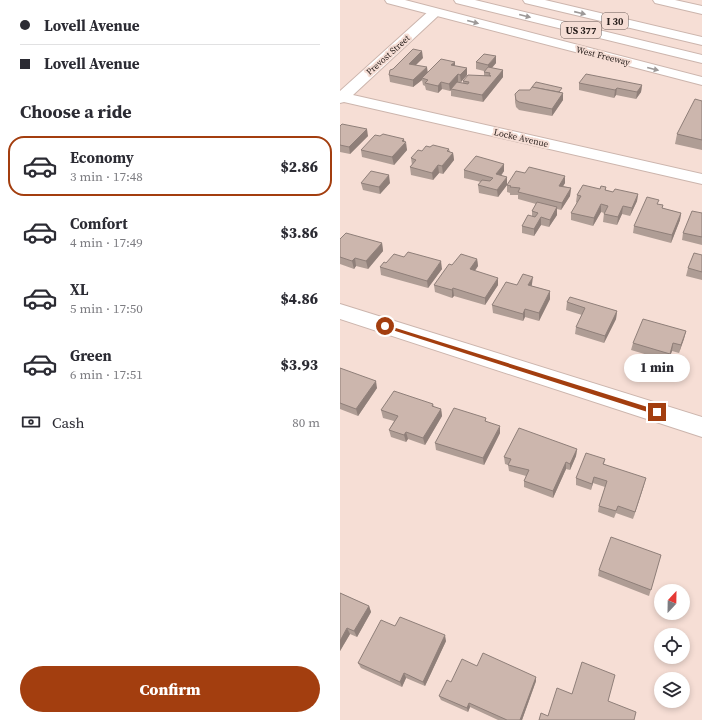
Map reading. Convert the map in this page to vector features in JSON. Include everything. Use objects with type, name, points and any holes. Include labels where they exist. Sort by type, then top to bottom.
[{"type":"main road","name":"West Freeway","points":[[391,0],[702,81]]},
{"type":"main road","name":"US 377","points":[[460,0],[702,59]]},
{"type":"main road","name":"I 30","points":[[529,0],[702,40]]},
{"type":"main road","points":[[659,0],[702,10]]},
{"type":"main road","name":"Prevost Street","points":[[341,97],[435,12]]},
{"type":"main road","name":"Locke Avenue","points":[[341,97],[702,180]]},
{"type":"main road","points":[[340,311],[702,427]]},
{"type":"building","points":[[413,49],[422,51],[409,64],[427,67],[413,80],[389,75],[390,70],[393,69]]},
{"type":"building","points":[[484,54],[496,56],[488,65],[476,62]]},
{"type":"building","points":[[441,59],[455,62],[451,65],[467,68],[460,75],[458,74],[449,84],[441,82],[438,86],[425,83],[428,80],[422,78]]},
{"type":"building","points":[[488,67],[503,70],[482,95],[451,89],[457,82],[468,84],[469,82],[463,81],[468,75],[491,76],[489,75],[490,73],[484,72]]},
{"type":"building","points":[[586,74],[642,85],[637,92],[617,88],[615,90],[579,83]]},
{"type":"building","points":[[536,82],[562,88],[559,92],[532,87]]},
{"type":"building","points":[[532,87],[563,93],[552,109],[519,102],[516,100],[515,94],[519,90],[530,90]]},
{"type":"building","points":[[695,99],[702,101],[702,140],[677,134]]},
{"type":"building","points":[[342,124],[367,129],[349,147],[340,145],[340,126]]},
{"type":"building","points":[[383,134],[404,139],[402,141],[406,142],[392,157],[361,150],[375,135],[380,136]]},
{"type":"building","points":[[433,145],[449,149],[447,151],[453,153],[442,166],[438,165],[432,173],[410,167],[416,160],[411,158],[418,150],[422,151],[426,146],[430,147]]},
{"type":"building","points":[[476,156],[504,164],[496,174],[507,177],[497,190],[478,185],[482,180],[490,181],[493,178],[464,170]]},
{"type":"building","points":[[529,167],[565,176],[559,186],[571,188],[562,203],[518,192],[520,188],[510,187],[511,186],[507,185],[516,171],[525,173]]},
{"type":"building","points":[[371,171],[389,175],[379,187],[361,183]]},
{"type":"building","points":[[583,185],[600,189],[601,186],[606,187],[605,190],[613,192],[615,189],[638,194],[632,208],[623,206],[618,217],[604,214],[608,206],[601,204],[594,218],[571,213],[581,196],[577,195]]},
{"type":"building","points":[[647,197],[659,200],[657,204],[663,205],[662,208],[681,213],[672,235],[634,226]]},
{"type":"building","points":[[537,202],[557,207],[550,220],[541,217],[534,229],[522,226],[528,215],[535,217],[538,213],[532,211]]},
{"type":"building","points":[[692,211],[702,213],[702,237],[683,233]]},
{"type":"building","points":[[346,233],[382,243],[366,261],[355,258],[352,261],[340,257],[340,239]]},
{"type":"building","points":[[408,252],[441,261],[427,281],[380,267],[394,254],[404,257]]},
{"type":"building","points":[[694,253],[702,255],[702,272],[688,268]]},
{"type":"building","points":[[461,254],[477,259],[470,269],[498,278],[485,298],[453,288],[452,290],[434,285],[449,264],[452,265]]},
{"type":"building","points":[[523,274],[533,277],[528,285],[550,291],[539,313],[525,309],[523,314],[492,305],[506,282],[517,285]]},
{"type":"building","points":[[570,297],[617,311],[605,336],[576,327],[585,308],[567,302]]},
{"type":"building","points":[[643,319],[686,331],[681,345],[673,343],[670,354],[633,343]]},
{"type":"building","points":[[340,368],[376,381],[356,409],[340,403]]},
{"type":"building","points":[[394,391],[433,404],[432,406],[441,409],[423,438],[406,432],[404,435],[389,430],[398,416],[381,410]]},
{"type":"building","points":[[454,408],[486,418],[485,421],[500,426],[483,458],[435,443]]},
{"type":"building","points":[[519,428],[577,449],[570,464],[566,462],[553,491],[524,481],[529,470],[508,465],[511,459],[504,457]]},
{"type":"building","points":[[586,453],[605,459],[603,464],[646,478],[635,512],[618,506],[616,511],[599,506],[607,481],[594,477],[592,484],[576,478]]},
{"type":"building","points":[[611,537],[661,555],[651,590],[599,570]]},
{"type":"building","points":[[340,593],[369,606],[354,631],[347,628],[340,641]]},
{"type":"building","points":[[400,617],[445,635],[423,682],[404,673],[400,682],[358,663],[381,620],[395,626]]},
{"type":"building","points":[[483,653],[536,677],[520,720],[507,720],[469,703],[467,708],[439,696],[447,680],[451,682],[462,659],[477,666]]},
{"type":"building","points":[[582,662],[615,675],[608,701],[636,712],[634,720],[539,720],[541,713],[548,716],[557,688],[572,694]]},
{"type":"route","points":[[385,326],[657,412]]}]
